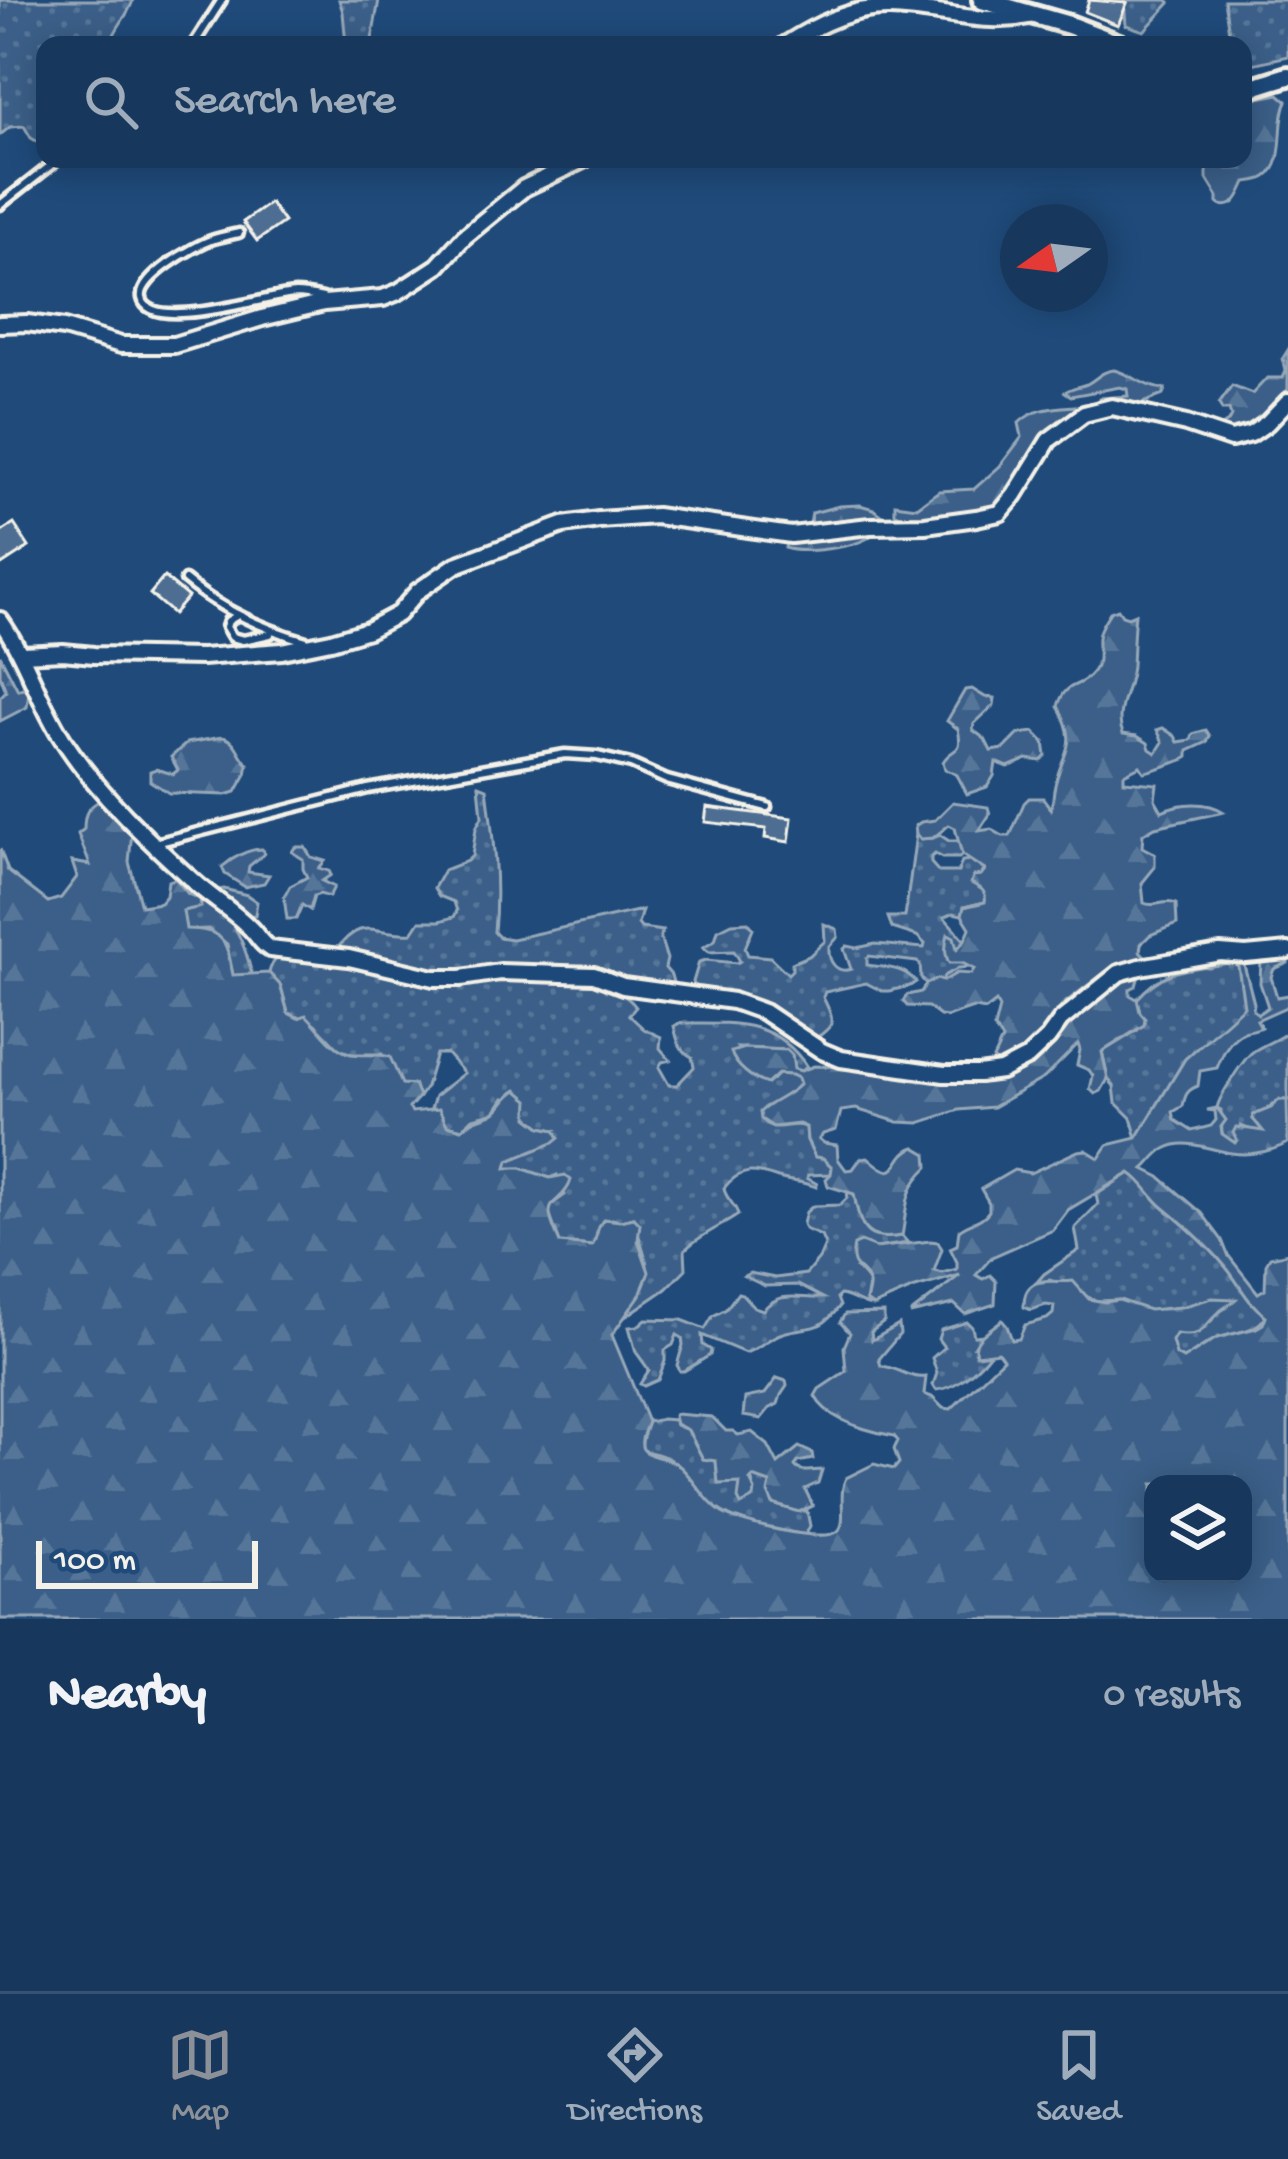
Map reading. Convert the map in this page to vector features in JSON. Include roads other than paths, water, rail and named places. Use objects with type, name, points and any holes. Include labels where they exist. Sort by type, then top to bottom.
[{"type":"street","points":[[982,0],[1095,36]]},
{"type":"street","points":[[803,36],[851,12],[889,8],[969,19],[1034,15]]},
{"type":"street","points":[[1252,87],[1288,76]]},
{"type":"street","points":[[0,324],[64,328],[121,345],[174,345],[262,318],[383,298],[438,266],[464,237],[524,188],[566,168]]},
{"type":"street","points":[[22,654],[202,657],[315,644],[368,630],[398,614],[418,591],[456,565],[563,525],[656,516],[791,535],[976,518],[1000,513],[1048,440],[1084,414],[1112,406],[1231,439],[1251,434],[1288,401]]},
{"type":"street","points":[[0,620],[22,654],[64,742],[119,808],[270,949],[349,958],[434,978],[500,971],[594,975],[623,986],[733,1001],[764,1012],[841,1060],[944,1073],[1001,1071],[1028,1057],[1061,1020],[1118,973],[1220,953],[1288,951]]},
{"type":"lane","points":[[199,36],[222,0]]},
{"type":"lane","points":[[881,0],[909,10]]},
{"type":"lane","points":[[0,206],[47,168]]},
{"type":"lane","points":[[239,233],[209,241],[153,274],[144,284],[145,305],[160,312],[204,312],[296,294],[338,302]]},
{"type":"lane","points":[[185,580],[238,615],[315,644]]},
{"type":"lane","points":[[238,615],[226,627],[232,638],[244,640],[275,632]]},
{"type":"lane","points":[[155,843],[368,789],[565,754],[632,764],[667,780],[766,807]]}]
